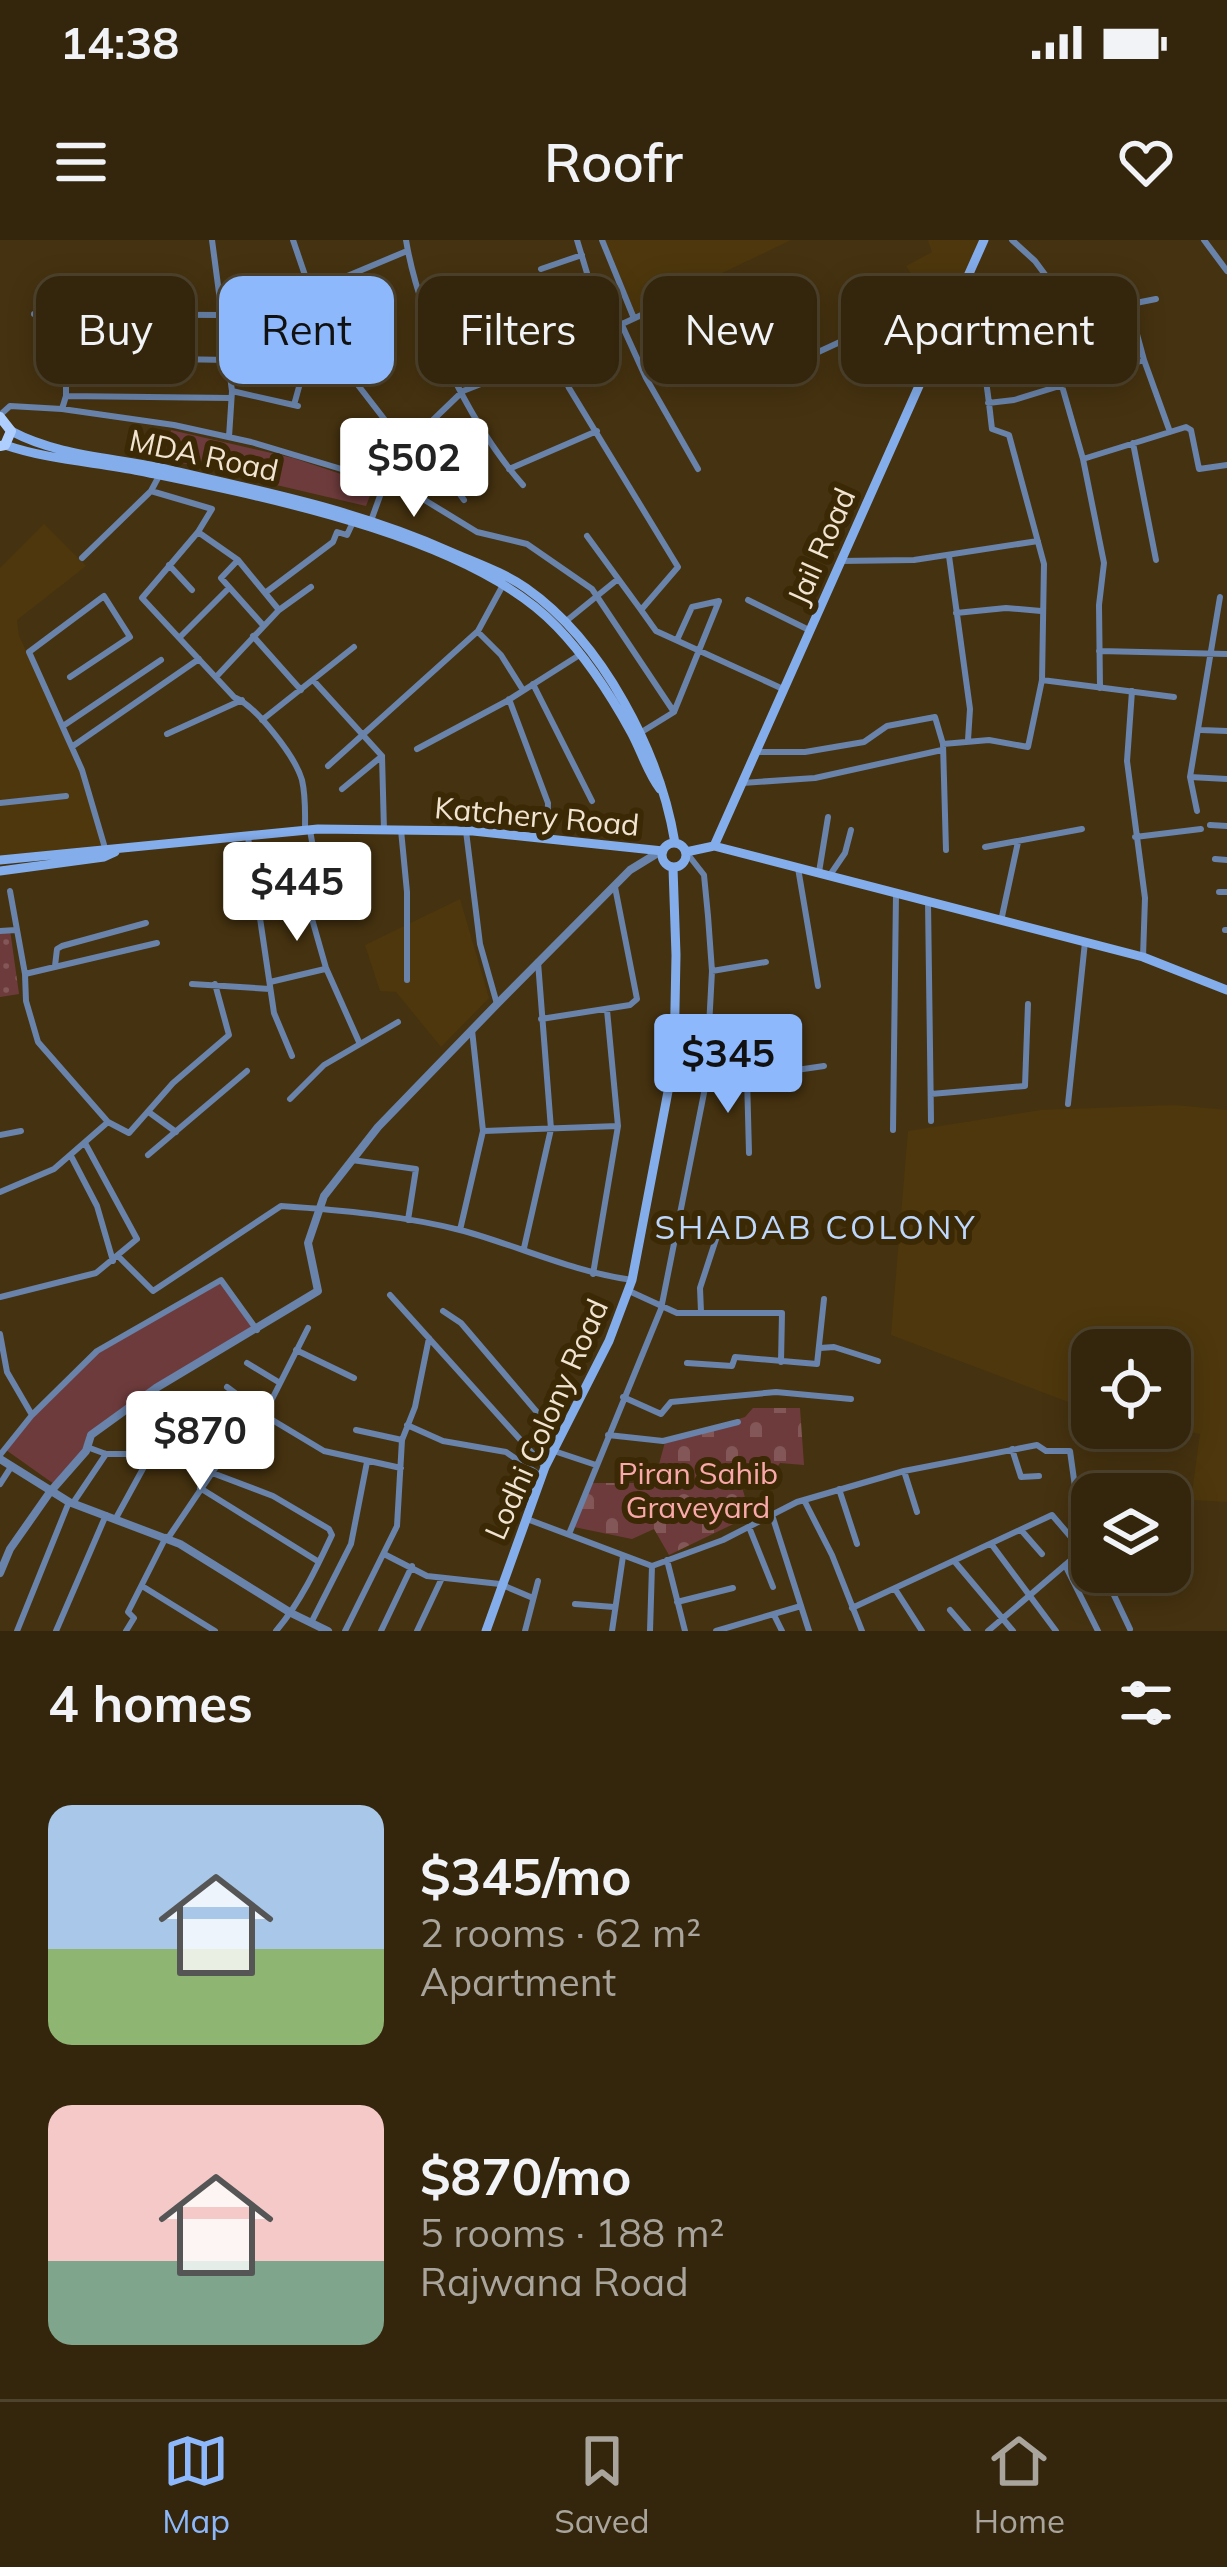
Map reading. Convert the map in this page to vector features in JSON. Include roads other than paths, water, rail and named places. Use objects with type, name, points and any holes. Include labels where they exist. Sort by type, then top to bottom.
[{"type":"main road","name":"Jail Road","points":[[968,276],[984,240]]},
{"type":"main road","name":"Jail Road","points":[[714,846],[920,384]]},
{"type":"main road","points":[[0,416],[11,431],[38,445],[139,463],[327,510]]},
{"type":"main road","points":[[2,446],[11,431]]},
{"type":"main road","name":"MDA Road","points":[[2,446],[372,518],[504,584],[561,625],[616,706],[664,793]]},
{"type":"main road","name":"MDA Road","points":[[327,510],[508,577],[529,590],[600,667],[640,733],[664,793],[675,843]]},
{"type":"main road","name":"Katchery Road","points":[[2,865],[105,848],[308,830],[466,830],[663,850]]},
{"type":"main road","points":[[675,843],[686,853],[682,864],[673,868],[663,861],[663,850],[675,843]]},
{"type":"main road","points":[[686,853],[714,846],[1143,957],[1227,990]]},
{"type":"main road","name":"Katchery Road","points":[[76,856],[104,857],[120,849]]},
{"type":"main road","name":"Lodhi Colony Road","points":[[486,1631],[543,1471],[609,1341],[630,1286],[674,1060],[673,868]]},
{"type":"street","points":[[212,240],[219,298]]},
{"type":"street","points":[[293,240],[304,276]]},
{"type":"street","points":[[406,240],[418,286]]},
{"type":"street","points":[[577,240],[587,276]]},
{"type":"street","points":[[1012,240],[1046,276]]},
{"type":"street","points":[[1204,240],[1226,267]]},
{"type":"street","points":[[1211,250],[1221,240]]},
{"type":"street","points":[[604,241],[633,316]]},
{"type":"street","points":[[405,447],[344,367],[319,294],[333,282],[407,251]]},
{"type":"street","points":[[542,269],[582,255]]},
{"type":"street","points":[[1137,303],[1156,299]]},
{"type":"street","points":[[643,312],[621,323],[643,371]]},
{"type":"street","points":[[34,314],[219,315]]},
{"type":"street","points":[[1137,334],[1170,432]]},
{"type":"street","points":[[62,409],[67,396],[67,357],[219,360]]},
{"type":"street","points":[[988,403],[1014,400],[1144,360]]},
{"type":"street","points":[[229,437],[231,384]]},
{"type":"street","points":[[67,396],[232,394],[296,406],[300,384]]},
{"type":"street","points":[[461,384],[523,485]]},
{"type":"street","points":[[372,518],[405,447],[464,391],[482,384]]},
{"type":"street","points":[[566,384],[678,567],[641,610]]},
{"type":"street","points":[[649,384],[698,469]]},
{"type":"street","points":[[742,782],[815,778],[968,740],[1028,747],[1042,680],[1044,564],[1009,433],[994,431],[984,384]]},
{"type":"street","points":[[1062,386],[1104,563],[1100,688]]},
{"type":"street","points":[[0,416],[10,406],[62,409],[229,437],[385,482],[477,532],[527,544],[584,581],[674,712]]},
{"type":"street","points":[[1083,459],[1189,428],[1198,469],[1227,465]]},
{"type":"street","points":[[509,469],[597,431]]},
{"type":"street","points":[[418,435],[464,500]]},
{"type":"street","points":[[1133,443],[1156,560]]},
{"type":"street","points":[[82,558],[151,490],[159,476]]},
{"type":"street","points":[[151,490],[212,509],[199,532],[142,596],[216,677],[249,702],[301,776],[322,900],[311,916],[326,968],[359,1042]]},
{"type":"street","points":[[265,593],[333,542],[337,532],[347,535],[354,520]]},
{"type":"street","points":[[199,532],[238,560],[279,610]]},
{"type":"street","points":[[587,536],[650,626],[783,689]]},
{"type":"street","points":[[840,561],[949,556],[1038,541]]},
{"type":"street","points":[[949,556],[970,709],[968,740]]},
{"type":"street","points":[[238,560],[222,575],[263,625]]},
{"type":"street","points":[[169,565],[192,590]]},
{"type":"street","points":[[561,625],[618,579]]},
{"type":"street","points":[[328,766],[478,631],[504,584]]},
{"type":"street","points":[[216,677],[263,625],[311,587]]},
{"type":"street","points":[[179,638],[230,588]]},
{"type":"street","points":[[70,676],[130,637],[104,596],[29,650],[73,746],[105,848]]},
{"type":"street","points":[[1197,811],[1190,777],[1220,597]]},
{"type":"street","points":[[640,733],[674,712],[720,605],[716,600],[692,607],[676,641]]},
{"type":"street","points":[[748,600],[809,630]]},
{"type":"street","points":[[956,613],[1006,608],[1041,611]]},
{"type":"street","points":[[478,631],[524,690]]},
{"type":"street","points":[[253,636],[301,690]]},
{"type":"street","points":[[262,720],[354,647]]},
{"type":"street","points":[[1099,651],[1227,653]]},
{"type":"street","points":[[417,749],[581,654]]},
{"type":"street","points":[[73,746],[199,659]]},
{"type":"street","points":[[63,726],[161,660]]},
{"type":"street","points":[[313,680],[382,756],[384,830]]},
{"type":"street","points":[[1042,680],[1174,697]]},
{"type":"street","points":[[533,684],[592,801]]},
{"type":"street","points":[[1132,692],[1127,761],[1144,898],[1143,957]]},
{"type":"street","points":[[509,699],[548,803],[547,841]]},
{"type":"street","points":[[166,734],[242,700]]},
{"type":"street","points":[[755,752],[805,752],[864,742],[887,726],[931,716],[937,719],[943,747],[946,850]]},
{"type":"street","points":[[1199,730],[1227,731]]},
{"type":"street","points":[[342,789],[382,756]]},
{"type":"street","points":[[1190,777],[1227,779]]},
{"type":"street","points":[[0,803],[66,796]]},
{"type":"street","points":[[824,875],[828,817]]},
{"type":"street","points":[[1135,837],[1227,826]]},
{"type":"street","points":[[401,830],[407,980]]},
{"type":"street","points":[[466,830],[480,944],[497,1004]]},
{"type":"street","points":[[824,875],[845,853],[851,830]]},
{"type":"street","points":[[986,847],[1082,830]]},
{"type":"street","points":[[248,835],[274,1013],[292,1056]]},
{"type":"street","points":[[1000,920],[1018,841]]},
{"type":"street","points":[[0,1573],[10,1550],[87,1447],[91,1435],[156,1388],[319,1288],[308,1250],[318,1209],[352,1160],[378,1127],[630,870],[663,850]]},
{"type":"street","points":[[569,1534],[661,1309],[706,1083],[712,971],[704,875],[686,853]]},
{"type":"street","points":[[1215,859],[1227,860]]},
{"type":"street","points":[[798,868],[818,986]]},
{"type":"street","points":[[541,1019],[630,1005],[638,996],[615,887]]},
{"type":"street","points":[[10,891],[26,1001],[38,1042],[108,1122],[131,1133],[173,1083],[229,1035],[215,984]]},
{"type":"street","points":[[893,1130],[896,894]]},
{"type":"street","points":[[928,902],[931,1121]]},
{"type":"street","points":[[55,967],[57,949],[146,923]]},
{"type":"street","points":[[0,931],[16,930]]},
{"type":"street","points":[[98,936],[104,955]]},
{"type":"street","points":[[1068,1104],[1084,942]]},
{"type":"street","points":[[25,974],[157,943]]},
{"type":"street","points":[[524,1248],[551,1129],[538,962]]},
{"type":"street","points":[[712,971],[766,962]]},
{"type":"street","points":[[192,984],[270,985],[326,968]]},
{"type":"street","points":[[930,1094],[1025,1086],[1028,1004]]},
{"type":"street","points":[[592,1275],[618,1126],[607,1010]]},
{"type":"street","points":[[290,1099],[324,1065],[398,1022]]},
{"type":"street","points":[[460,1230],[483,1131],[472,1030]]},
{"type":"street","points":[[706,1083],[824,1066]]},
{"type":"street","points":[[148,1155],[247,1071]]},
{"type":"street","points":[[747,1078],[749,1154]]},
{"type":"street","points":[[150,1113],[176,1132]]},
{"type":"street","points":[[0,1192],[32,1181],[71,1156],[108,1122]]},
{"type":"street","points":[[483,1131],[618,1126]]},
{"type":"street","points":[[0,1135],[21,1131]]},
{"type":"street","points":[[0,1297],[86,1276],[138,1238],[85,1143]]},
{"type":"street","points":[[71,1156],[97,1207],[115,1259],[153,1291],[269,1211],[281,1206],[318,1209],[460,1230],[524,1248],[630,1286],[661,1309],[676,1313],[782,1313],[781,1362]]},
{"type":"street","points":[[352,1160],[416,1169],[407,1222]]},
{"type":"street","points":[[701,1312],[700,1288],[718,1233]]},
{"type":"street","points":[[257,1330],[221,1280],[97,1351],[32,1415],[0,1457],[50,1492],[167,1537],[328,1631]]},
{"type":"street","points":[[390,1295],[543,1471]]},
{"type":"street","points":[[688,1363],[732,1366],[735,1357],[818,1364],[824,1299]]},
{"type":"street","points":[[443,1311],[461,1324],[559,1438]]},
{"type":"street","points":[[263,1415],[308,1328]]},
{"type":"street","points":[[0,1334],[3,1372],[32,1415]]},
{"type":"street","points":[[345,1631],[397,1526],[402,1440],[418,1394],[429,1338]]},
{"type":"street","points":[[820,1348],[834,1347],[878,1360]]},
{"type":"street","points":[[296,1351],[354,1378]]},
{"type":"street","points":[[247,1363],[280,1383]]},
{"type":"street","points":[[227,1387],[263,1415],[331,1454],[401,1468]]},
{"type":"street","points":[[622,1397],[661,1414],[670,1402],[776,1392],[851,1399]]},
{"type":"street","points":[[608,1435],[663,1441],[738,1422]]},
{"type":"street","points":[[407,1425],[451,1443],[506,1453],[543,1471]]},
{"type":"street","points":[[128,1631],[134,1618],[128,1612],[167,1537],[243,1427]]},
{"type":"street","points":[[356,1430],[402,1440]]},
{"type":"street","points":[[524,1517],[652,1566],[804,1500],[904,1471],[1037,1445],[1046,1451],[1070,1451],[1073,1473]]},
{"type":"street","points":[[87,1447],[106,1454],[151,1454],[178,1460],[273,1496],[329,1529],[332,1535],[319,1562],[276,1631]]},
{"type":"street","points":[[1012,1449],[1021,1477],[1040,1476]]},
{"type":"street","points":[[553,1451],[596,1465]]},
{"type":"street","points":[[17,1631],[71,1502],[106,1454]]},
{"type":"street","points":[[56,1631],[111,1517],[151,1454]]},
{"type":"street","points":[[311,1623],[351,1544],[367,1462]]},
{"type":"street","points":[[0,1484],[11,1466]]},
{"type":"street","points":[[904,1471],[916,1512]]},
{"type":"street","points":[[200,1488],[319,1562]]},
{"type":"street","points":[[839,1490],[857,1544]]},
{"type":"street","points":[[804,1500],[862,1631]]},
{"type":"street","points":[[772,1515],[809,1631]]},
{"type":"street","points":[[852,1608],[1053,1515],[1071,1531]]},
{"type":"street","points":[[749,1527],[773,1586]]},
{"type":"street","points":[[1022,1530],[1042,1554]]},
{"type":"street","points":[[992,1545],[1056,1631]]},
{"type":"street","points":[[384,1554],[427,1576],[500,1584],[533,1598]]},
{"type":"street","points":[[612,1631],[623,1556]]},
{"type":"street","points":[[667,1559],[685,1631]]},
{"type":"street","points":[[988,1631],[1071,1560]]},
{"type":"street","points":[[955,1562],[1013,1631]]},
{"type":"street","points":[[1065,1564],[1098,1631]]},
{"type":"street","points":[[381,1631],[412,1566]]},
{"type":"street","points":[[650,1631],[652,1566]]},
{"type":"street","points":[[417,1631],[442,1578]]},
{"type":"street","points":[[525,1631],[538,1581]]},
{"type":"street","points":[[141,1585],[215,1631]]},
{"type":"street","points":[[677,1602],[734,1588]]},
{"type":"street","points":[[895,1589],[922,1631]]},
{"type":"street","points":[[1113,1593],[1130,1629]]},
{"type":"street","points":[[575,1604],[614,1607]]},
{"type":"street","points":[[716,1631],[801,1606]]},
{"type":"street","points":[[950,1610],[968,1631]]},
{"type":"street","points":[[774,1615],[782,1631]]},
{"type":"district","name":"SHADAB COLONY","points":[[816,1226]]},
{"type":"park label","name":"Piran Sahib Graveyard","points":[[698,1490]]}]
